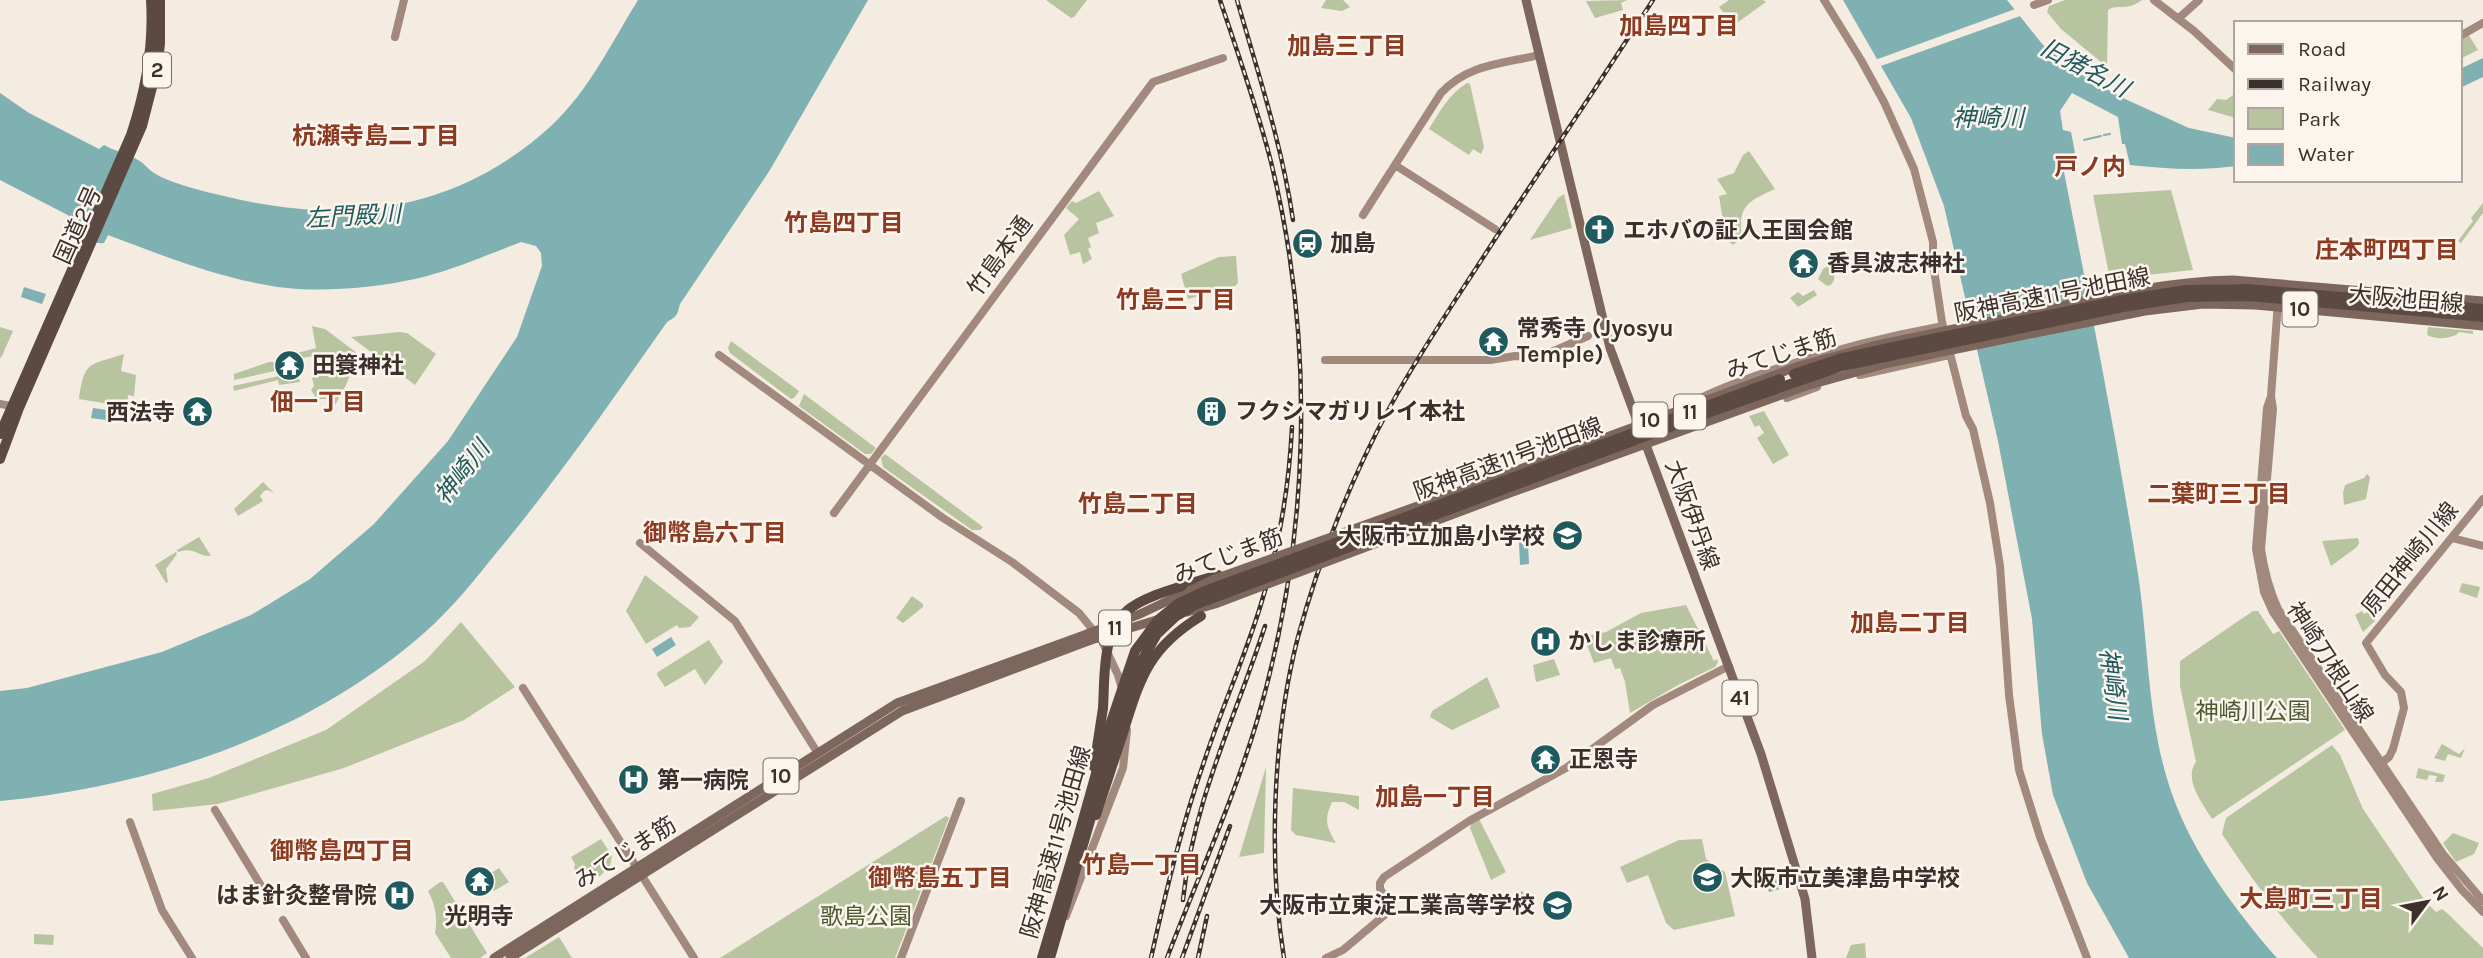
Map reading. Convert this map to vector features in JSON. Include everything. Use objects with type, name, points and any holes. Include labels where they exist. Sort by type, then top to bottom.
[{"type":"highway","name":"国道2号","points":[[134,136],[151,48],[151,0]]},
{"type":"highway","name":"国道2号","points":[[0,434],[10,405],[146,114],[160,44],[160,0]]},
{"type":"highway","name":"阪神高速11号池田線","points":[[1042,958],[1118,699],[1135,651],[1158,620],[1179,603],[1232,581],[1804,370],[1898,346],[2132,298],[2186,290],[2247,289],[2483,309]]},
{"type":"highway","name":"阪神高速11号池田線","points":[[1050,958],[1132,681],[1157,634],[1175,617],[1197,604],[1733,403],[1842,366],[2123,307],[2197,297],[2248,296],[2483,317]]},
{"type":"highway","name":"国道2号","points":[[0,459],[10,405]]},
{"type":"highway","name":"11","points":[[1086,809],[1101,729],[1108,650],[1112,634],[1121,617],[1132,606],[1162,593],[1255,565]]},
{"type":"highway","name":"11","points":[[1085,844],[1143,676],[1161,646],[1187,624],[1241,593]]},
{"type":"main road","name":"大阪伊丹線","points":[[1527,0],[1607,335],[1761,754],[1805,899],[1812,958]]},
{"type":"main road","name":"大阪池田線","points":[[2030,313],[2123,293],[2208,280],[2483,301]]},
{"type":"main road","name":"大阪池田線","points":[[2035,333],[2203,304],[2278,307],[2483,326]]},
{"type":"main road","name":"みてじま筋","points":[[494,958],[902,710],[1089,637],[1199,585],[1799,366],[1873,346],[2030,313]]},
{"type":"main road","name":"みてじま筋","points":[[510,958],[817,752],[897,703],[1089,637],[1202,608],[1806,386],[1889,363],[2035,333]]},
{"type":"street","points":[[395,37],[404,0]]},
{"type":"street","points":[[1824,0],[1861,60],[1907,151],[1933,242],[1933,263],[1949,355],[1965,416],[1973,429],[1995,532],[2018,770],[2040,837],[2087,958]]},
{"type":"street","points":[[2034,5],[2048,0]]},
{"type":"street","points":[[2154,0],[2179,18],[2234,68]]},
{"type":"street","points":[[2179,18],[2199,0]]},
{"type":"street","points":[[2462,35],[2483,23]]},
{"type":"street","points":[[1363,215],[1441,93],[1454,79],[1469,71],[1539,55]]},
{"type":"street","name":"竹島本通","points":[[834,513],[1153,82],[1223,58]]},
{"type":"street","points":[[1395,165],[1495,229]]},
{"type":"street","name":"神崎刀根山線","points":[[2279,285],[2271,396],[2273,409],[2261,548],[2269,589],[2278,609],[2437,858],[2483,912]]},
{"type":"street","points":[[1685,407],[1711,391],[1798,360],[1852,345],[1943,326]]},
{"type":"street","points":[[1325,360],[1490,360],[1515,356],[1540,357],[1588,336]]},
{"type":"street","points":[[1852,345],[1870,373]]},
{"type":"street","points":[[719,355],[960,531],[1012,562],[1079,613],[1102,640],[1124,693],[1127,721],[1123,768],[1050,958]]},
{"type":"street","points":[[1694,426],[1722,420],[1820,386],[1949,355]]},
{"type":"street","name":"原田神崎川線","points":[[2379,764],[2389,757],[2393,750],[2404,704],[2401,692],[2385,675],[2366,643],[2483,499]]},
{"type":"street","points":[[2452,537],[2483,546]]},
{"type":"street","points":[[640,543],[736,621],[817,752]]},
{"type":"street","points":[[1326,958],[1343,950],[1392,908],[1380,889],[1384,877],[1469,821],[1566,768],[1653,705],[1729,666]]},
{"type":"street","points":[[523,688],[694,958]]},
{"type":"street","name":"神崎刀根山線","points":[[2379,764],[2443,854],[2483,901]]},
{"type":"street","points":[[901,958],[961,801]]},
{"type":"street","points":[[215,810],[266,894]]},
{"type":"street","points":[[130,822],[162,910],[192,958]]},
{"type":"street","points":[[283,920],[306,958]]},
{"type":"green space","points":[[1046,0],[1087,0],[1071,18]]},
{"type":"green space","points":[[1326,0],[1343,0],[1350,7],[1342,11],[1321,8]]},
{"type":"green space","points":[[1627,0],[1621,3],[1623,10],[1595,18],[1586,1]]},
{"type":"green space","points":[[1729,0],[1766,2],[1734,25],[1719,7]]},
{"type":"green space","points":[[2065,0],[2142,0],[2131,6],[2108,10],[2107,67],[2061,29],[2047,12],[2049,6]]},
{"type":"green space","points":[[2468,34],[2478,50],[2462,58],[2462,37]]},
{"type":"green space","points":[[1467,83],[1470,84],[1484,147],[1481,154],[1473,149],[1469,155],[1429,129],[1450,98]]},
{"type":"green space","points":[[2234,94],[2234,117],[2208,110],[2217,99],[2226,100]]},
{"type":"green space","points":[[1749,151],[1775,189],[1752,201],[1743,211],[1742,238],[1733,245],[1726,239],[1719,196],[1727,194],[1717,179],[1734,173],[1743,155]]},
{"type":"green space","points":[[2171,190],[2193,270],[2110,279],[2093,195]]},
{"type":"green space","points":[[1099,191],[1114,216],[1096,223],[1099,233],[1088,238],[1092,259],[1083,264],[1080,252],[1070,255],[1064,235],[1079,219],[1066,208],[1072,201],[1076,203]]},
{"type":"green space","points":[[1564,194],[1572,228],[1530,240],[1558,198]]},
{"type":"green space","points":[[2483,203],[2483,213],[2461,243],[2458,241]]},
{"type":"green space","points":[[1236,256],[1238,283],[1235,286],[1188,299],[1181,274],[1219,257]]},
{"type":"green space","points":[[1829,265],[1835,269],[1834,280],[1827,286],[1818,279],[1823,269]]},
{"type":"green space","points":[[1814,290],[1817,295],[1798,307],[1790,298],[1798,292],[1803,296]]},
{"type":"green space","points":[[312,326],[325,329],[358,356],[335,405],[329,399],[317,399],[311,390],[314,386],[312,378],[319,372],[314,356],[283,361],[282,357],[316,348]]},
{"type":"green space","points":[[0,327],[13,331],[1,358],[0,357]]},
{"type":"green space","points":[[2428,327],[2473,331],[2473,334],[2459,332],[2449,337],[2435,338],[2427,335]]},
{"type":"green space","points":[[407,333],[436,354],[415,385],[351,337]]},
{"type":"green space","points":[[731,341],[799,391],[794,398],[791,399],[730,353],[728,348]]},
{"type":"green space","points":[[124,354],[121,371],[136,375],[134,396],[128,395],[127,407],[79,399],[83,377],[90,366]]},
{"type":"green space","points":[[269,362],[278,362],[275,371],[234,380],[234,374]]},
{"type":"green space","points":[[297,372],[300,382],[279,385],[278,380],[234,391],[233,386]]},
{"type":"green space","points":[[804,394],[876,448],[871,454],[865,454],[799,406]]},
{"type":"green space","points":[[1764,411],[1789,455],[1773,464],[1757,438],[1764,433],[1759,425],[1755,427],[1749,416]]},
{"type":"green space","points":[[885,454],[983,527],[980,530],[972,530],[883,467],[881,458]]},
{"type":"green space","points":[[2367,474],[2370,477],[2366,499],[2344,505],[2345,485],[2364,478]]},
{"type":"green space","points":[[263,482],[274,493],[264,491],[260,496],[263,501],[238,516],[234,509]]},
{"type":"green space","points":[[199,537],[211,556],[188,550],[178,552],[177,550]]},
{"type":"green space","points":[[2358,538],[2357,547],[2331,566],[2322,541]]},
{"type":"green space","points":[[176,552],[166,569],[166,583],[155,565]]},
{"type":"green space","points":[[645,575],[699,617],[690,627],[679,628],[677,625],[646,644],[626,611]]},
{"type":"green space","points":[[2462,583],[2480,587],[2477,598],[2459,592]]},
{"type":"green space","points":[[912,596],[923,604],[923,607],[903,623],[896,618]]},
{"type":"green space","points":[[1686,605],[1714,661],[1717,659],[1718,662],[1715,667],[1630,713],[1620,668],[1615,669],[1611,658],[1594,663],[1585,640],[1588,636],[1606,632],[1641,613]]},
{"type":"green space","name":"神崎川公園","points":[[2253,611],[2258,611],[2273,634],[2279,631],[2345,730],[2212,819],[2193,784],[2196,762],[2180,686],[2180,661]]},
{"type":"green space","points":[[2362,611],[2364,614],[2369,611],[2375,621],[2363,632],[2355,615]]},
{"type":"green space","points":[[461,622],[515,687],[464,720],[344,768],[218,804],[153,811],[152,794],[209,778],[326,730],[425,661]]},
{"type":"green space","points":[[709,640],[723,662],[705,685],[695,669],[665,687],[657,675],[658,672]]},
{"type":"green space","points":[[1554,659],[1560,675],[1536,682],[1533,665]]},
{"type":"green space","points":[[1487,677],[1500,707],[1452,730],[1430,717],[1432,711]]},
{"type":"green space","points":[[2442,744],[2459,754],[2465,748],[2461,758],[2448,754],[2445,761],[2434,758]]},
{"type":"green space","points":[[2332,745],[2340,755],[2363,809],[2426,902],[2436,912],[2442,909],[2447,913],[2483,948],[2483,958],[2318,958],[2279,913],[2244,866],[2222,834],[2226,818]]},
{"type":"green space","points":[[1266,767],[1264,853],[1239,857]]},
{"type":"green space","points":[[2418,768],[2445,775],[2443,782],[2435,782],[2437,776],[2429,775],[2427,780],[2416,778]]},
{"type":"green space","points":[[1293,788],[1359,796],[1359,810],[1344,802],[1332,802],[1327,823],[1336,843],[1296,835],[1291,830]]},
{"type":"green space","name":"歌島公園","points":[[946,816],[949,818],[895,958],[720,958]]},
{"type":"green space","points":[[1479,819],[1506,872],[1491,880],[1470,828],[1471,824]]},
{"type":"green space","points":[[2453,833],[2479,843],[2474,854],[2456,862],[2443,843]]},
{"type":"green space","points":[[601,839],[612,856],[610,866],[599,877],[597,874],[591,877],[574,869],[575,864],[571,857]]},
{"type":"green space","points":[[1702,839],[1706,859],[1725,872],[1735,916],[1674,930],[1666,923],[1648,875],[1627,883],[1620,867],[1679,840]]},
{"type":"green space","points":[[499,868],[509,882],[494,891],[485,877]]},
{"type":"green space","points":[[443,882],[487,953],[480,958],[451,958],[435,933],[435,911],[428,891]]},
{"type":"green space","points":[[34,934],[54,935],[53,945],[34,944]]},
{"type":"green space","points":[[559,937],[572,958],[525,958]]},
{"type":"green space","points":[[1865,943],[1866,958],[1846,958],[1851,945]]},
{"type":"water","name":"左門殿川","points":[[638,0],[868,0],[770,170],[680,304],[676,315],[667,322],[520,524],[467,589],[434,624],[388,662],[339,695],[286,724],[175,767],[59,794],[0,801],[0,691],[27,688],[162,652],[251,615],[310,579],[374,524],[448,441],[517,337],[542,266],[541,253],[536,246],[521,242],[415,279],[357,288],[298,289],[225,276],[108,235],[104,243],[93,242],[77,231],[81,222],[0,180],[0,93],[29,113],[99,149],[104,145],[134,158],[161,177],[198,190],[269,205],[312,210],[355,210],[397,204],[438,194],[477,177],[515,155],[551,126],[577,98]]},
{"type":"water","name":"神崎川","points":[[1843,0],[2007,0],[2043,45],[2085,77],[2125,99],[2189,128],[2234,138],[2234,166],[2183,169],[2130,165],[2125,144],[2122,144],[2118,117],[2072,93],[2060,111],[2063,130],[2071,132],[2075,153],[2068,156],[2070,169],[2064,172],[2130,523],[2142,601],[2153,713],[2164,767],[2181,816],[2203,860],[2246,921],[2277,958],[2129,958],[2087,883],[2053,795],[2042,734],[2032,619],[1998,441],[1944,206],[1911,118]]},
{"type":"water","points":[[2483,58],[2483,77],[2462,87],[2462,68]]},
{"type":"water","points":[[24,287],[46,294],[42,304],[21,297]]},
{"type":"water","points":[[93,408],[114,411],[113,421],[91,418]]},
{"type":"water","points":[[1519,542],[1528,542],[1529,564],[1520,565]]},
{"type":"water","points":[[671,637],[676,645],[657,657],[652,649]]},
{"type":"water","points":[[1773,869],[1779,889],[1769,892],[1763,872]]},
{"type":"water","points":[[1522,891],[1533,911],[1524,917],[1513,897]]},
{"type":"pier","points":[[2018,8],[2023,15],[1878,67],[1875,60]]},
{"type":"waterway","points":[[2104,135],[2110,134]]},
{"type":"waterway","points":[[2084,140],[2101,136]]},
{"type":"railway","points":[[1167,958],[1226,811],[1257,721],[1275,653],[1297,513],[1301,442],[1295,301],[1285,231],[1266,141],[1220,0]]},
{"type":"railway","points":[[1237,0],[1276,137],[1293,220]]},
{"type":"railway","points":[[1284,958],[1279,920],[1275,839],[1278,755],[1283,714],[1298,637],[1338,518],[1363,460],[1415,363],[1653,0]]},
{"type":"railway","points":[[1151,958],[1189,808],[1255,624],[1273,561],[1282,517],[1292,427]]},
{"type":"railway","points":[[1183,900],[1188,864],[1205,794],[1265,626]]},
{"type":"railway","points":[[1182,958],[1230,826]]},
{"type":"railway","points":[[1198,958],[1207,916]]},
{"type":"place","name":"エホバの証人王国会館","points":[[1600,230]]},
{"type":"place","name":"加島","points":[[1307,243]]},
{"type":"place","name":"香具波志神社","points":[[1804,263]]},
{"type":"place","name":"常秀寺 (Jyosyu Temple)","points":[[1494,341]]},
{"type":"place","name":"田簑神社","points":[[289,365]]},
{"type":"place","name":"フクシマガリレイ本社","points":[[1212,411]]},
{"type":"place","name":"西法寺","points":[[198,412]]},
{"type":"place","name":"大阪市立加島小学校","points":[[1568,536]]},
{"type":"place","name":"かしま診療所","points":[[1545,641]]},
{"type":"place","name":"正恩寺","points":[[1546,759]]},
{"type":"place","name":"第一病院","points":[[634,780]]},
{"type":"place","name":"大阪市立美津島中学校","points":[[1707,878]]},
{"type":"place","name":"光明寺","points":[[479,882]]},
{"type":"place","name":"はま針灸整骨院","points":[[400,895]]},
{"type":"place","name":"大阪市立東淀工業高等学校","points":[[1558,905]]},
{"type":"district","name":"加島四丁目","points":[[1679,26]]},
{"type":"district","name":"加島三丁目","points":[[1347,46]]},
{"type":"district","name":"杭瀬寺島二丁目","points":[[376,136]]},
{"type":"district","name":"戸ノ内","points":[[2090,167]]},
{"type":"district","name":"竹島四丁目","points":[[844,223]]},
{"type":"district","name":"庄本町四丁目","points":[[2387,250]]},
{"type":"district","name":"竹島三丁目","points":[[1176,300]]},
{"type":"district","name":"佃一丁目","points":[[318,402]]},
{"type":"district","name":"二葉町三丁目","points":[[2219,494]]},
{"type":"district","name":"竹島二丁目","points":[[1138,504]]},
{"type":"district","name":"御幣島六丁目","points":[[715,533]]},
{"type":"district","name":"加島二丁目","points":[[1910,623]]},
{"type":"district","name":"加島一丁目","points":[[1435,797]]},
{"type":"district","name":"御幣島四丁目","points":[[342,851]]},
{"type":"district","name":"竹島一丁目","points":[[1142,865]]},
{"type":"district","name":"御幣島五丁目","points":[[940,878]]},
{"type":"district","name":"大島町三丁目","points":[[2311,899]]},
{"type":"water label","name":"旧猪名川","points":[[2085,68]]}]
